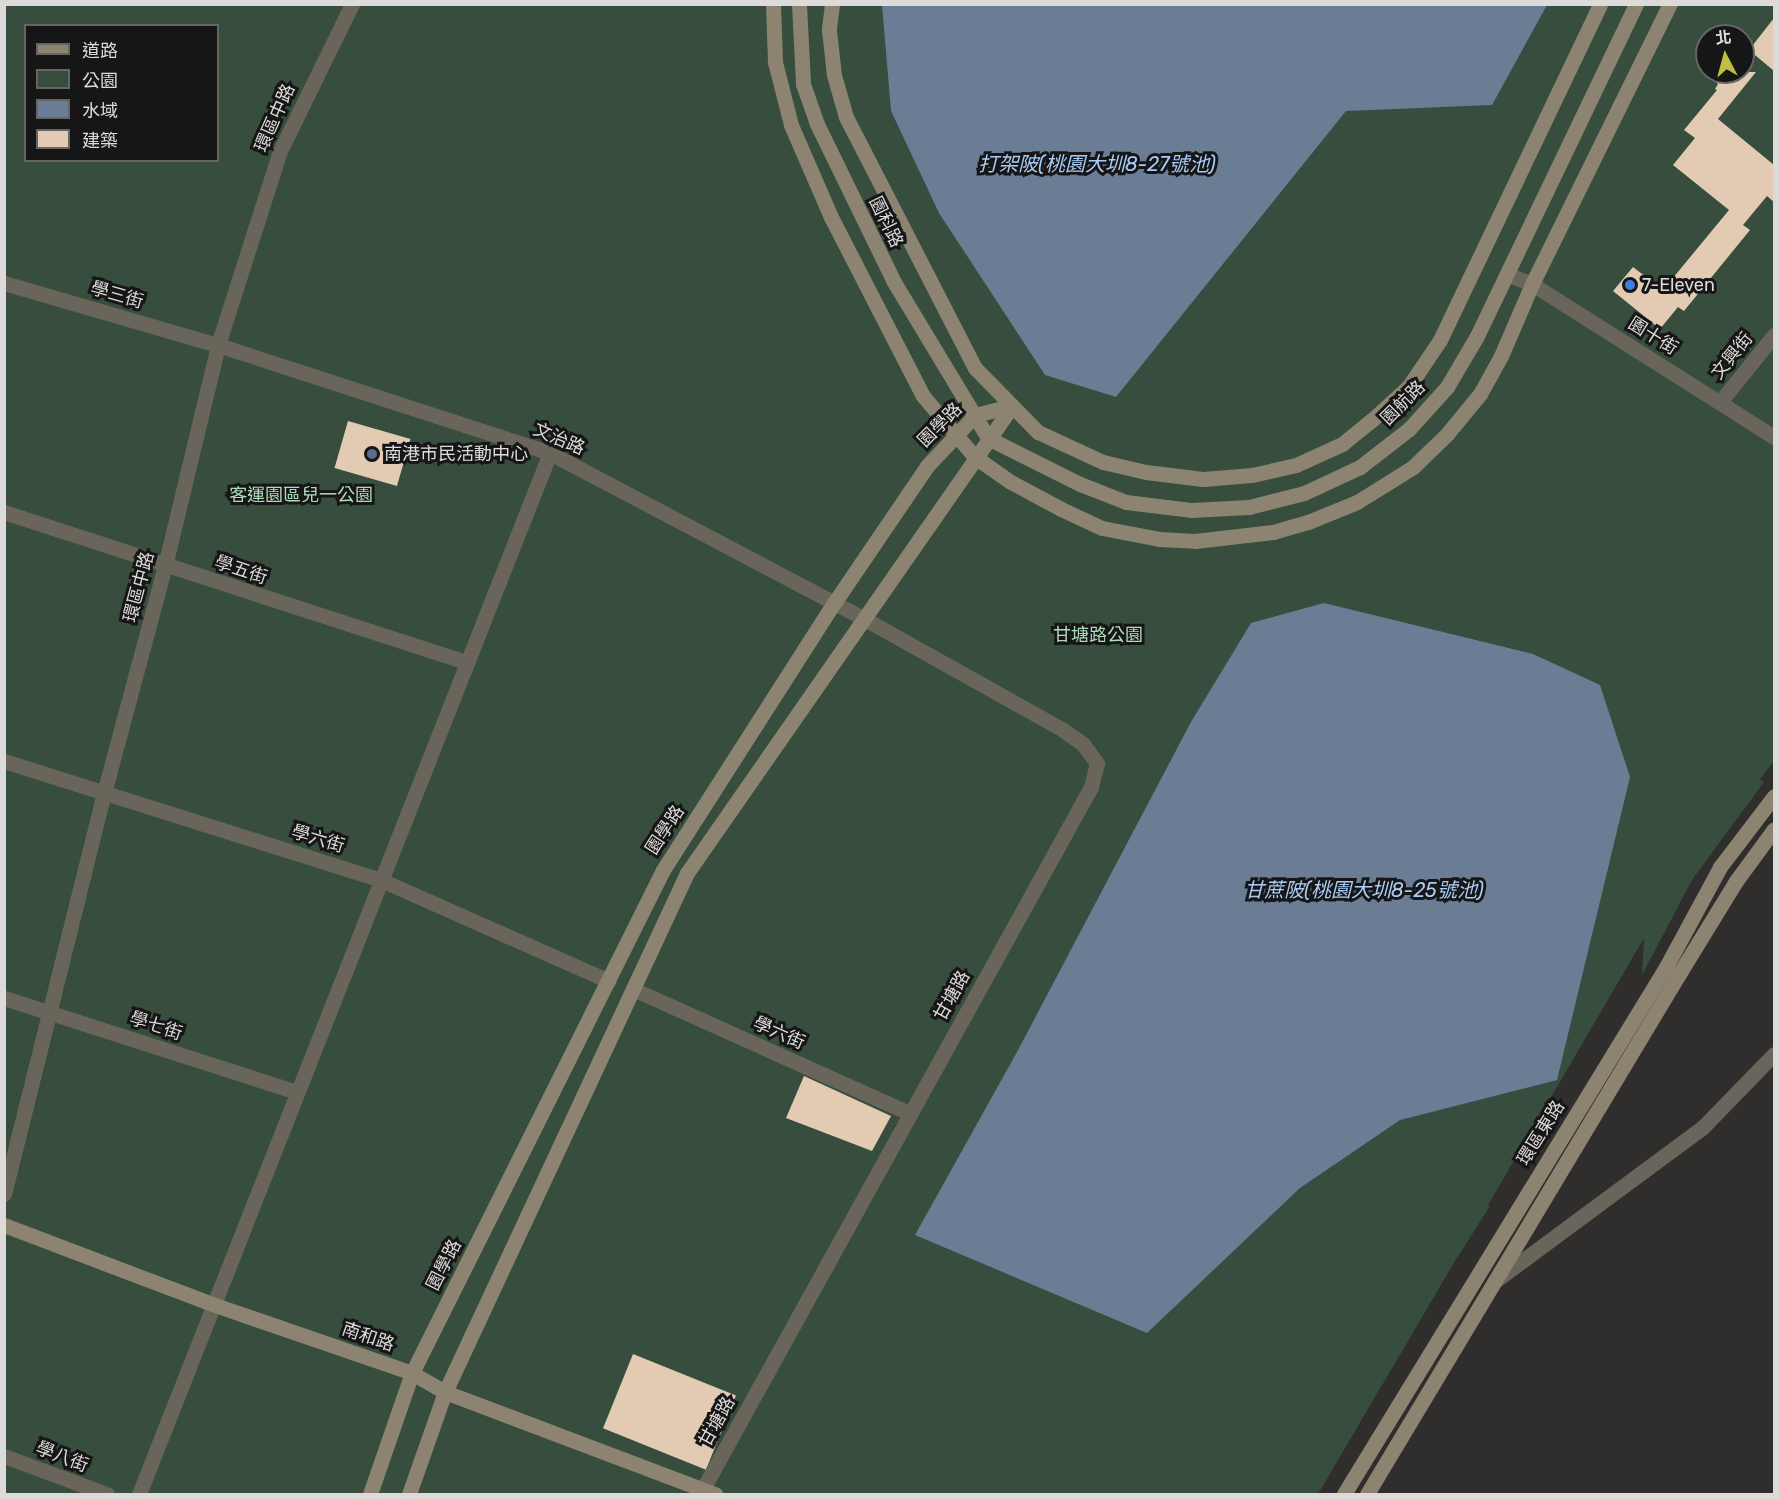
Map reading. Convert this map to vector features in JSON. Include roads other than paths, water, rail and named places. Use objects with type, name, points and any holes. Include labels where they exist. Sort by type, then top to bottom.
[{"type":"street","name":"環區中路","points":[[4,1194],[51,1013],[104,793],[165,566],[218,345],[280,151],[352,4]]},
{"type":"street","points":[[773,4],[775,62],[781,90],[805,161],[923,396],[975,457],[1009,481],[1061,509],[1102,528],[1128,534],[1159,539],[1205,540],[1274,532],[1308,522],[1357,502],[1413,466],[1447,434],[1480,394],[1501,357],[1532,284],[1670,4]]},
{"type":"street","name":"園科路","points":[[799,4],[803,84],[817,124],[894,282],[988,438]]},
{"type":"street","points":[[832,4],[829,30],[834,75],[846,117],[975,368],[1038,432],[1103,462],[1146,472],[1191,477],[1252,475],[1296,465],[1342,444],[1409,386],[1440,340],[1600,4]]},
{"type":"street","name":"園航路","points":[[988,438],[1080,484],[1126,502],[1191,510],[1249,507],[1304,493],[1360,466],[1409,429],[1447,387],[1477,336],[1636,4]]},
{"type":"street","name":"園十街","points":[[1507,274],[1532,284],[1774,437]]},
{"type":"street","name":"學三街","points":[[4,283],[218,345]]},
{"type":"street","name":"文興街","points":[[1720,402],[1774,335]]},
{"type":"street","name":"文治路","points":[[218,345],[550,453],[863,618]]},
{"type":"street","points":[[408,1494],[445,1392],[687,873],[1012,406]]},
{"type":"street","name":"園學路","points":[[370,1494],[412,1373],[663,870],[834,603],[927,466],[975,415],[1012,406]]},
{"type":"street","points":[[139,1494],[212,1304],[550,453]]},
{"type":"street","name":"學五街","points":[[4,512],[467,662]]},
{"type":"street","name":"甘塘路","points":[[706,1493],[909,1113],[1091,787],[1097,763],[1083,744],[1063,730],[863,618]]},
{"type":"street","name":"學六街","points":[[4,761],[381,880],[609,981]]},
{"type":"street","name":"環區東路","points":[[1344,1494],[1666,967],[1720,867],[1774,796]]},
{"type":"street","name":"環區東路","points":[[1367,1494],[1678,974],[1736,881],[1774,829]]},
{"type":"street","name":"學六街","points":[[633,988],[909,1113]]},
{"type":"street","name":"學七街","points":[[4,998],[296,1092]]},
{"type":"street","points":[[1495,1281],[1702,1128],[1774,1054]]},
{"type":"street","name":"南和路","points":[[4,1225],[212,1304],[412,1373],[445,1392],[706,1493]]},
{"type":"street","name":"學八街","points":[[4,1456],[107,1494]]},
{"type":"water","name":"打架陂(桃園大圳8-27號池)","points":[[882,4],[1547,5],[1492,105],[1346,111],[1116,397],[1045,375],[939,213],[891,111]]},
{"type":"water","name":"甘蔗陂(桃園大圳8-25號池)","points":[[1324,603],[1533,654],[1600,685],[1630,777],[1557,1080],[1400,1120],[1300,1188],[1147,1333],[915,1235],[1017,1052],[1191,722],[1251,623]]},
{"type":"place","name":"7-Eleven","points":[[1630,285]]},
{"type":"place","name":"南港市民活動中心","points":[[372,454]]},
{"type":"park label","name":"客運園區兒一公園","points":[[301,495]]},
{"type":"park label","name":"甘塘路公園","points":[[1098,635]]}]
